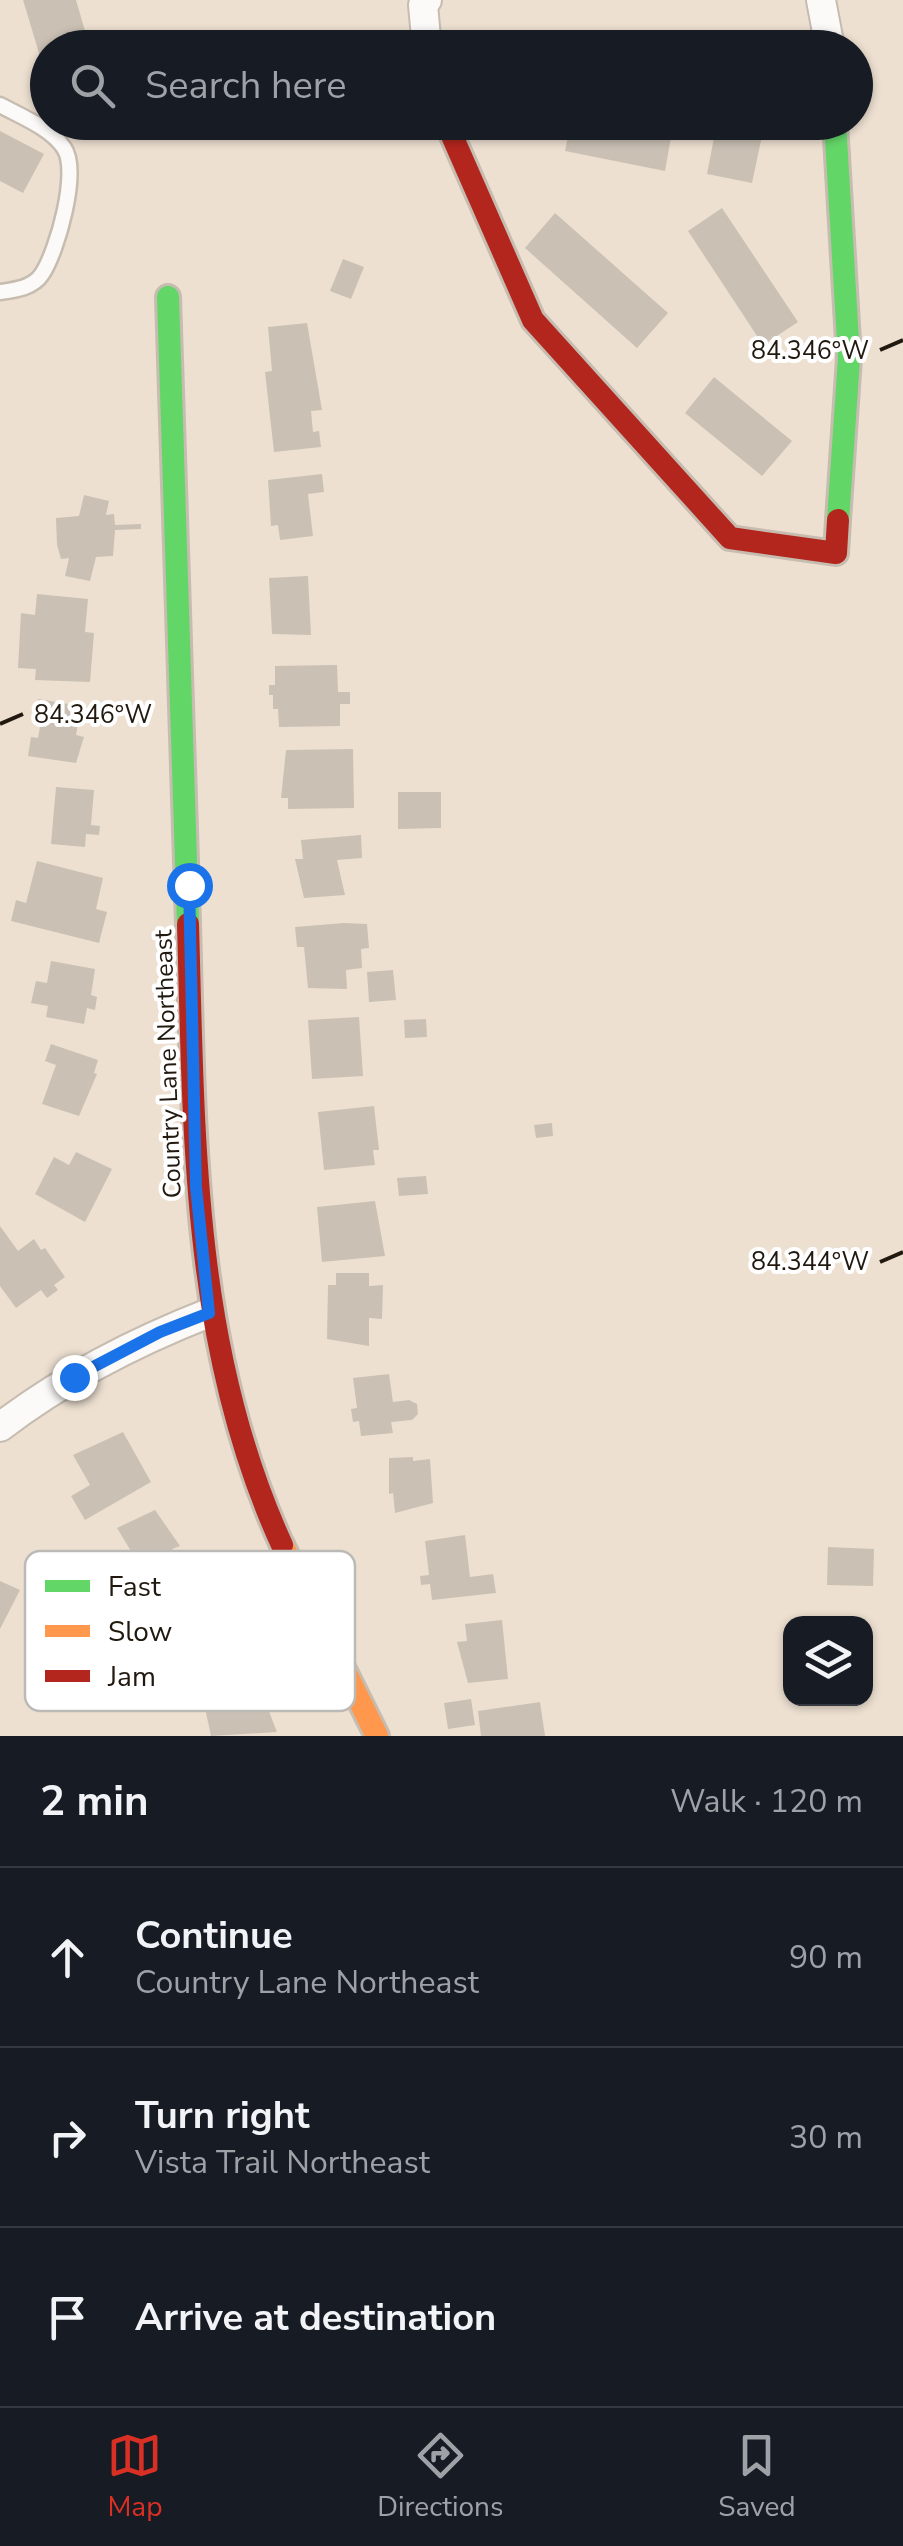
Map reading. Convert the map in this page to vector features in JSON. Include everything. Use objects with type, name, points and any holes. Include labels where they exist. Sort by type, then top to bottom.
[{"type":"street","points":[[425,30],[423,5],[427,0]]},
{"type":"street","points":[[821,0],[827,30]]},
{"type":"street","points":[[454,140],[533,320],[730,538],[836,553],[849,358],[835,140]]},
{"type":"street","name":"Country Lane Northeast","points":[[168,297],[196,1187],[209,1313],[229,1401],[255,1482],[288,1551]]},
{"type":"street","points":[[0,1427],[74,1377],[160,1332],[209,1313]]},
{"type":"street","name":"Country Lane Northeast","points":[[355,1692],[376,1736]]},
{"type":"lane","points":[[0,104],[30,125]]},
{"type":"lane","points":[[0,292],[29,286],[42,274],[70,196],[70,161],[64,148],[52,140]]},
{"type":"building","points":[[23,0],[76,0],[85,30],[32,30]]},
{"type":"building","points":[[0,131],[44,154],[23,193],[0,181]]},
{"type":"building","points":[[567,140],[671,140],[665,171],[565,151]]},
{"type":"building","points":[[714,140],[761,140],[752,183],[707,174]]},
{"type":"building","points":[[722,208],[798,322],[763,345],[688,231]]},
{"type":"building","points":[[555,213],[668,313],[637,348],[525,248]]},
{"type":"building","points":[[343,259],[364,267],[351,299],[330,291]]},
{"type":"building","points":[[307,323],[322,410],[311,411],[313,432],[319,431],[321,447],[274,452],[265,372],[272,371],[268,327]]},
{"type":"building","points":[[714,377],[792,441],[762,476],[685,413]]},
{"type":"building","points":[[322,474],[324,492],[308,494],[313,536],[280,540],[278,525],[271,526],[268,480]]},
{"type":"building","points":[[84,495],[109,501],[106,515],[114,514],[115,525],[141,524],[141,529],[115,530],[113,556],[96,557],[90,581],[65,576],[69,558],[61,559],[57,545],[56,518],[79,516]]},
{"type":"building","points":[[308,576],[311,635],[272,634],[269,578]]},
{"type":"building","points":[[37,594],[88,599],[85,632],[94,633],[90,682],[35,680],[36,669],[18,668],[21,613],[35,615]]},
{"type":"building","points":[[337,665],[338,692],[350,692],[350,704],[340,704],[340,726],[279,727],[278,709],[273,709],[273,695],[269,695],[269,685],[275,685],[275,666]]},
{"type":"building","points":[[38,699],[81,706],[76,735],[84,737],[76,763],[28,756],[31,737],[38,738],[41,721],[34,720]]},
{"type":"building","points":[[353,749],[354,808],[288,809],[288,798],[281,798],[286,750]]},
{"type":"building","points":[[56,787],[94,790],[91,825],[100,826],[99,835],[86,834],[85,847],[51,844]]},
{"type":"building","points":[[398,792],[441,792],[441,828],[398,829]]},
{"type":"building","points":[[361,835],[362,858],[337,860],[345,895],[304,898],[295,859],[303,859],[301,840]]},
{"type":"building","points":[[37,861],[103,878],[96,909],[107,912],[99,943],[11,921],[16,900],[26,903]]},
{"type":"building","points":[[367,924],[369,948],[361,949],[362,968],[346,970],[347,989],[308,988],[304,947],[297,947],[295,927]]},
{"type":"building","points":[[51,961],[95,969],[91,995],[97,997],[95,1010],[87,1008],[84,1024],[46,1017],[48,1006],[31,1003],[36,981],[47,983]]},
{"type":"building","points":[[393,970],[396,1000],[369,1002],[367,972]]},
{"type":"building","points":[[359,1017],[363,1076],[312,1079],[308,1020]]},
{"type":"building","points":[[426,1019],[427,1037],[405,1038],[404,1020]]},
{"type":"building","points":[[51,1044],[98,1060],[94,1073],[97,1074],[79,1116],[42,1104],[56,1065],[45,1061]]},
{"type":"building","points":[[374,1106],[379,1150],[373,1150],[375,1165],[324,1170],[318,1112]]},
{"type":"building","points":[[552,1123],[553,1136],[536,1138],[534,1125]]},
{"type":"building","points":[[76,1152],[112,1169],[85,1222],[35,1194],[54,1157],[69,1165]]},
{"type":"building","points":[[426,1176],[428,1194],[399,1196],[397,1178]]},
{"type":"building","points":[[375,1201],[385,1256],[322,1262],[317,1207]]},
{"type":"building","points":[[0,1226],[18,1251],[34,1239],[41,1250],[45,1248],[65,1277],[54,1285],[58,1290],[47,1298],[41,1290],[16,1308],[0,1286]]},
{"type":"building","points":[[336,1273],[369,1273],[369,1286],[383,1285],[382,1319],[369,1318],[369,1346],[327,1339],[328,1285],[336,1285]]},
{"type":"building","points":[[389,1374],[393,1402],[409,1400],[417,1404],[418,1414],[412,1420],[391,1422],[393,1433],[361,1436],[359,1421],[353,1422],[351,1409],[357,1408],[353,1378]]},
{"type":"building","points":[[123,1432],[151,1482],[85,1520],[71,1496],[90,1485],[73,1455]]},
{"type":"building","points":[[413,1457],[413,1461],[430,1459],[433,1503],[395,1513],[393,1493],[389,1494],[389,1458]]},
{"type":"building","points":[[155,1510],[180,1546],[173,1551],[131,1551],[117,1528]]},
{"type":"building","points":[[465,1535],[470,1577],[493,1574],[496,1593],[432,1600],[430,1584],[421,1585],[420,1576],[429,1575],[425,1541]]},
{"type":"building","points":[[828,1547],[874,1549],[873,1586],[827,1585]]},
{"type":"building","points":[[0,1581],[20,1590],[0,1629]]},
{"type":"building","points":[[502,1620],[508,1679],[468,1683],[457,1642],[467,1641],[465,1624]]},
{"type":"building","points":[[471,1699],[475,1725],[448,1729],[444,1703]]},
{"type":"building","points":[[540,1702],[545,1736],[481,1736],[478,1711]]},
{"type":"building","points":[[206,1711],[269,1711],[277,1732],[211,1736]]},
{"type":"traffic: fast","points":[[836,140],[849,358],[838,520]]},
{"type":"traffic: fast","points":[[168,297],[188,924]]},
{"type":"traffic: slow","points":[[282,1545],[285,1551]]},
{"type":"traffic: slow","points":[[355,1692],[377,1736]]},
{"type":"traffic: jam","points":[[454,140],[533,320],[730,538],[836,553],[838,520]]},
{"type":"traffic: jam","points":[[188,924],[197,1162],[214,1318],[230,1395],[252,1471],[282,1545]]},
{"type":"route","points":[[74,1377],[160,1332],[209,1313],[196,1187],[189,885]]}]
